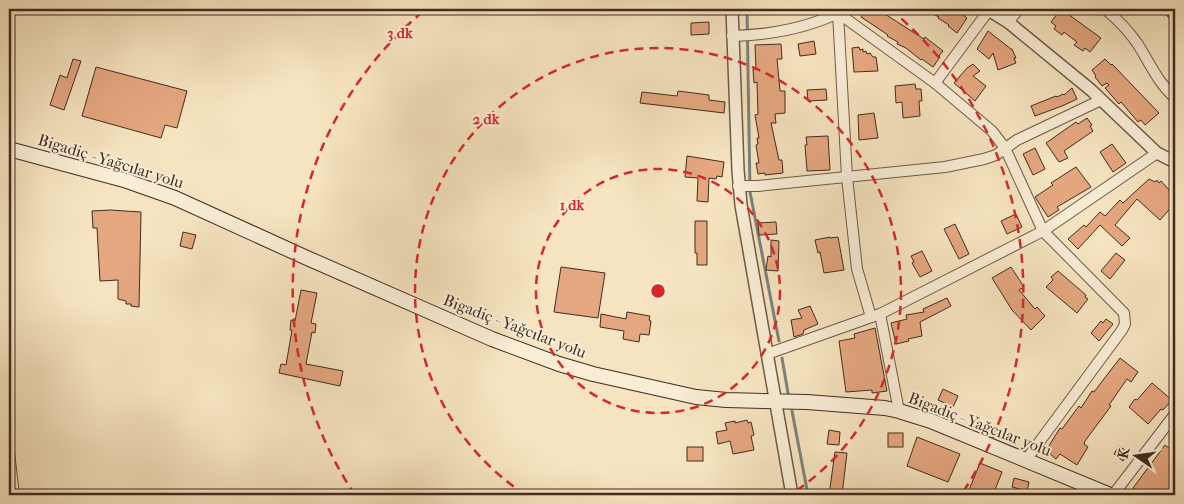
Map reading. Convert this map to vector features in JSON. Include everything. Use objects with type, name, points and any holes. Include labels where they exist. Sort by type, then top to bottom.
[{"type":"main road","name":"Bigadiç - Yağcılar yolu","points":[[9,149],[124,180],[175,198],[492,339],[559,364],[593,374],[696,397],[726,400],[807,402],[885,408],[899,411],[916,416],[1111,495]]},
{"type":"street","points":[[732,9],[736,36],[742,186],[792,495]]},
{"type":"street","points":[[935,84],[988,9],[1008,22],[1101,100],[1157,153],[1175,162]]},
{"type":"street","points":[[1008,22],[1019,9]]},
{"type":"street","points":[[1105,9],[1129,32],[1159,81],[1175,98]]},
{"type":"street","points":[[736,36],[751,36],[796,28],[842,11]]},
{"type":"street","points":[[842,11],[992,131],[1005,148],[1043,231],[1121,308],[1125,318],[1122,330],[1026,460]]},
{"type":"street","points":[[842,11],[847,177],[857,270],[875,316],[899,411]]},
{"type":"street","points":[[742,186],[945,167],[989,158],[1017,140],[1101,100]]},
{"type":"street","points":[[768,354],[875,316],[1043,231],[1157,153]]},
{"type":"street","points":[[1111,495],[1175,414]]},
{"type":"street","points":[[9,452],[14,495]]},
{"type":"building","points":[[866,9],[877,9],[924,39],[925,37],[943,51],[933,67],[897,44],[898,42],[861,17]]},
{"type":"building","points":[[923,9],[955,9],[967,18],[957,33],[939,17]]},
{"type":"building","points":[[1061,9],[1101,38],[1090,52],[1085,48],[1083,51],[1074,45],[1077,42],[1064,32],[1062,35],[1054,29],[1056,26],[1051,22]]},
{"type":"building","points":[[1161,9],[1175,9],[1175,14],[1170,19]]},
{"type":"building","points":[[709,22],[709,34],[691,35],[691,23]]},
{"type":"building","points":[[988,31],[1012,49],[1016,63],[998,70],[993,53],[989,59],[977,49]]},
{"type":"building","points":[[814,41],[816,54],[800,56],[798,44]]},
{"type":"building","points":[[781,44],[782,59],[777,59],[780,91],[785,91],[785,113],[775,114],[776,123],[771,123],[779,160],[782,160],[783,173],[758,174],[756,163],[759,163],[756,145],[758,144],[757,138],[759,138],[755,115],[758,114],[757,82],[754,83],[753,69],[756,69],[755,45]]},
{"type":"building","points":[[859,47],[860,50],[863,49],[863,52],[866,51],[867,54],[870,53],[873,57],[876,57],[878,71],[854,72],[852,48]]},
{"type":"building","points":[[73,59],[81,61],[64,110],[50,105],[60,75],[67,78]]},
{"type":"building","points":[[1105,59],[1159,113],[1145,125],[1141,120],[1138,122],[1121,102],[1119,104],[1105,88],[1109,85],[1107,83],[1102,86],[1095,77],[1092,70]]},
{"type":"building","points":[[973,64],[980,71],[973,76],[986,86],[975,101],[954,83]]},
{"type":"building","points":[[96,67],[187,91],[177,128],[165,125],[161,138],[82,116]]},
{"type":"building","points":[[915,84],[916,89],[921,89],[922,101],[919,101],[920,116],[903,118],[902,102],[896,103],[895,86]]},
{"type":"building","points":[[1072,88],[1077,99],[1035,116],[1031,106],[1056,96],[1064,95]]},
{"type":"building","points":[[826,89],[827,100],[808,101],[807,90]]},
{"type":"building","points":[[678,91],[709,95],[709,100],[725,102],[724,113],[640,103],[642,92],[677,96]]},
{"type":"building","points":[[874,113],[878,138],[859,140],[858,115]]},
{"type":"building","points":[[1087,118],[1092,125],[1090,126],[1093,131],[1064,151],[1068,158],[1059,162],[1046,143],[1076,122],[1078,124]]},
{"type":"building","points":[[828,136],[830,170],[807,171],[806,137]]},
{"type":"building","points":[[1112,144],[1126,163],[1113,172],[1100,152]]},
{"type":"building","points":[[1035,148],[1045,169],[1033,175],[1023,154]]},
{"type":"building","points":[[687,156],[724,162],[722,177],[717,176],[716,179],[709,178],[708,202],[697,201],[698,178],[685,177]]},
{"type":"building","points":[[1076,167],[1091,187],[1057,207],[1059,210],[1048,217],[1035,197],[1053,185],[1051,183]]},
{"type":"building","points":[[1149,179],[1155,182],[1157,180],[1159,183],[1161,181],[1171,192],[1175,187],[1175,203],[1160,220],[1137,199],[1115,225],[1130,238],[1122,246],[1100,225],[1078,249],[1068,239],[1084,225],[1086,227],[1100,212],[1105,216],[1120,200],[1123,203]]},
{"type":"building","points":[[92,211],[141,212],[139,307],[131,306],[131,304],[126,304],[126,301],[118,299],[118,280],[100,281],[97,228],[93,228]]},
{"type":"building","points":[[1016,214],[1022,227],[1007,234],[1001,221]]},
{"type":"building","points":[[695,221],[707,221],[707,265],[697,265]]},
{"type":"building","points":[[776,222],[777,234],[759,235],[758,223]]},
{"type":"building","points":[[955,224],[969,254],[959,259],[944,229]]},
{"type":"building","points":[[183,232],[196,235],[192,249],[180,246]]},
{"type":"building","points":[[838,237],[844,270],[824,273],[820,252],[818,253],[815,240]]},
{"type":"building","points":[[771,240],[779,241],[778,271],[766,270],[768,256],[771,257]]},
{"type":"building","points":[[922,251],[932,271],[920,277],[912,263],[914,262],[911,256]]},
{"type":"building","points":[[1116,253],[1125,260],[1110,279],[1101,271]]},
{"type":"building","points":[[561,267],[605,273],[598,318],[554,312]]},
{"type":"building","points":[[1011,267],[1024,287],[1019,290],[1035,309],[1037,307],[1045,316],[1031,330],[1012,310],[992,278]]},
{"type":"building","points":[[1058,271],[1086,295],[1085,297],[1088,299],[1077,313],[1046,287],[1053,280],[1051,277]]},
{"type":"building","points":[[301,290],[317,293],[311,323],[316,324],[315,333],[312,332],[306,364],[343,371],[340,386],[279,373],[281,364],[286,365],[292,330],[290,330],[291,320],[295,321]]},
{"type":"building","points":[[947,298],[951,306],[920,322],[922,336],[896,344],[891,323],[907,319],[906,315],[924,312],[923,309]]},
{"type":"building","points":[[810,306],[818,324],[804,330],[803,334],[794,337],[791,320],[802,318],[798,310]]},
{"type":"building","points":[[627,312],[650,316],[649,335],[640,334],[639,342],[623,339],[624,331],[600,327],[601,314],[626,319]]},
{"type":"building","points":[[1106,319],[1113,324],[1099,341],[1091,333],[1101,321],[1103,323]]},
{"type":"building","points":[[875,328],[887,391],[872,393],[872,390],[846,392],[839,341],[855,338],[854,334]]},
{"type":"building","points":[[1120,358],[1138,372],[1131,382],[1127,379],[1109,405],[1111,406],[1085,441],[1084,444],[1088,447],[1077,465],[1060,454],[1056,459],[1047,449],[1060,428],[1062,429],[1079,406],[1081,408],[1092,391],[1094,392]]},
{"type":"building","points":[[1152,383],[1172,400],[1148,424],[1129,407]]},
{"type":"building","points":[[943,389],[958,396],[953,407],[938,400]]},
{"type":"building","points":[[747,420],[748,423],[751,422],[754,435],[751,436],[754,450],[733,454],[730,441],[718,444],[716,432],[727,430],[725,423]]},
{"type":"building","points":[[829,430],[840,432],[839,445],[827,444]]},
{"type":"building","points":[[888,433],[903,433],[903,447],[888,447]]},
{"type":"building","points":[[917,437],[960,454],[948,482],[907,466]]},
{"type":"building","points":[[1165,445],[1175,453],[1175,495],[1142,495],[1133,488]]},
{"type":"building","points":[[1119,446],[1128,452],[1123,461],[1114,454]]},
{"type":"building","points":[[687,447],[703,447],[703,461],[687,461]]},
{"type":"building","points":[[835,452],[847,453],[842,495],[829,495]]},
{"type":"building","points":[[980,463],[1002,472],[993,495],[983,495],[969,490]]},
{"type":"building","points":[[1014,478],[1029,482],[1027,491],[1012,487]]},
{"type":"waterway","points":[[747,9],[750,192],[779,341]]},
{"type":"waterway","points":[[782,358],[788,393]]},
{"type":"waterway","points":[[792,411],[808,495]]}]
